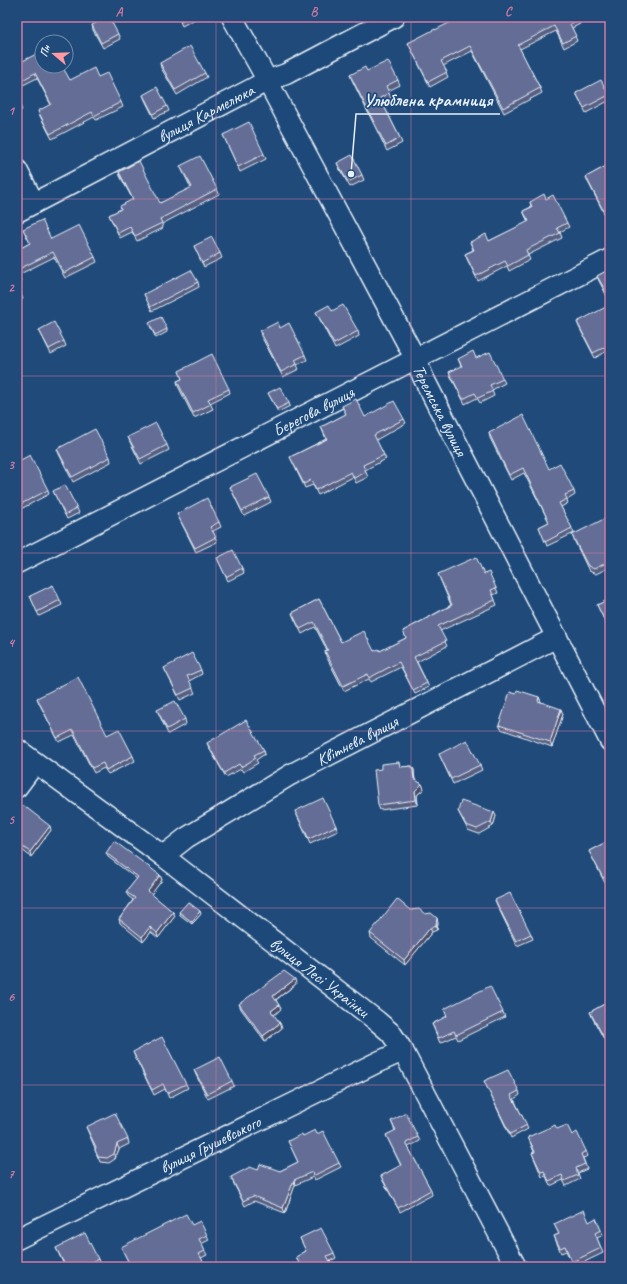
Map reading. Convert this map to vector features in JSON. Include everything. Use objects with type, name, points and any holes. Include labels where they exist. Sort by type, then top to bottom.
[{"type":"street","name":"Теремська вулиця","points":[[232,17],[415,358],[431,393],[610,741]]},
{"type":"street","name":"вулиця Кармелюка","points":[[26,207],[267,81],[286,74],[394,17]]},
{"type":"street","points":[[17,170],[26,207]]},
{"type":"street","name":"Берегова вулиця","points":[[17,563],[610,259]]},
{"type":"street","name":"Квітнева вулиця","points":[[163,856],[192,834],[290,775],[557,637]]},
{"type":"street","name":"вулиця Лесі Українки","points":[[17,749],[163,856],[391,1033],[403,1051],[516,1267]]},
{"type":"street","points":[[17,787],[35,763]]},
{"type":"street","name":"вулиця Грушевського","points":[[17,1239],[403,1051]]},
{"type":"building","points":[[109,17],[118,34],[101,43],[92,25]]},
{"type":"building","points":[[179,17],[188,17],[181,21]]},
{"type":"building","points":[[461,17],[577,17],[578,20],[570,24],[576,36],[563,43],[554,26],[518,45],[540,88],[503,108],[470,46],[441,61],[447,72],[428,82],[408,43]]},
{"type":"building","points":[[190,46],[205,73],[175,90],[160,63]]},
{"type":"building","points":[[34,55],[34,74],[17,83],[17,64]]},
{"type":"building","points":[[388,61],[398,80],[386,86],[389,93],[380,98],[400,138],[386,146],[350,75],[365,67],[367,71]]},
{"type":"building","points":[[94,68],[98,77],[107,73],[121,102],[94,116],[92,112],[50,134],[38,111],[51,104],[36,74],[67,74],[70,80]]},
{"type":"building","points":[[601,80],[609,95],[584,108],[576,93]]},
{"type":"building","points":[[157,87],[167,106],[153,114],[143,95]]},
{"type":"building","points":[[17,99],[20,105],[17,107]]},
{"type":"building","points":[[249,122],[264,154],[238,167],[223,135]]},
{"type":"building","points":[[352,155],[362,175],[348,182],[337,163]]},
{"type":"building","points":[[200,156],[217,189],[160,219],[162,223],[135,236],[130,227],[118,233],[109,215],[121,209],[120,206],[133,199],[119,172],[139,161],[160,203],[192,187],[180,166]]},
{"type":"building","points":[[610,164],[610,211],[605,214],[586,177]]},
{"type":"building","points":[[544,194],[546,199],[553,195],[567,223],[557,228],[560,233],[526,250],[528,255],[508,266],[505,261],[476,276],[465,254],[474,250],[470,242],[486,234],[489,241],[529,221],[523,211],[532,207],[530,202]]},
{"type":"building","points":[[42,220],[51,239],[79,225],[95,257],[64,273],[53,252],[17,270],[17,250],[30,243],[23,229]]},
{"type":"building","points":[[212,237],[220,253],[202,263],[194,246]]},
{"type":"building","points":[[610,269],[610,294],[608,295],[597,276]]},
{"type":"building","points":[[191,270],[198,282],[150,307],[144,294]]},
{"type":"building","points":[[17,285],[21,294],[17,296]]},
{"type":"building","points":[[329,305],[332,311],[343,305],[358,331],[334,344],[316,312]]},
{"type":"building","points":[[608,306],[610,309],[610,356],[605,347],[593,353],[577,322]]},
{"type":"building","points":[[161,317],[167,329],[155,335],[149,323]]},
{"type":"building","points":[[54,322],[64,341],[49,349],[39,330]]},
{"type":"building","points":[[278,322],[280,328],[289,323],[305,355],[295,360],[297,364],[281,372],[260,331]]},
{"type":"building","points":[[473,351],[476,358],[490,352],[503,379],[490,385],[493,391],[478,398],[475,393],[463,399],[449,372],[462,366],[458,359]]},
{"type":"building","points":[[212,354],[229,389],[208,399],[211,404],[193,413],[177,381],[182,379],[179,371]]},
{"type":"building","points":[[280,387],[289,403],[277,409],[268,393]]},
{"type":"building","points":[[356,399],[365,417],[394,401],[404,419],[374,435],[384,455],[363,465],[366,472],[354,478],[351,472],[316,490],[311,480],[304,484],[290,457],[327,439],[321,427],[346,414],[342,406]]},
{"type":"building","points":[[523,415],[549,469],[560,463],[574,491],[565,495],[567,499],[559,503],[572,528],[545,542],[539,527],[549,522],[523,468],[509,475],[489,433]]},
{"type":"building","points":[[156,423],[167,445],[140,459],[128,437]]},
{"type":"building","points":[[95,429],[110,457],[72,477],[57,449]]},
{"type":"building","points":[[30,455],[48,490],[17,506],[17,462]]},
{"type":"building","points":[[257,474],[269,497],[242,511],[230,487]]},
{"type":"building","points":[[65,485],[77,508],[65,515],[53,491]]},
{"type":"building","points":[[207,498],[219,522],[210,527],[216,537],[195,548],[177,514]]},
{"type":"building","points":[[608,517],[610,518],[610,561],[594,569],[588,566],[572,535]]},
{"type":"building","points":[[233,550],[242,568],[226,577],[217,558]]},
{"type":"building","points":[[476,557],[484,574],[489,572],[496,588],[491,590],[495,600],[438,626],[446,641],[414,657],[427,683],[413,690],[399,662],[369,678],[368,674],[343,686],[325,651],[328,650],[314,622],[300,629],[292,613],[319,599],[341,642],[364,631],[374,651],[379,649],[380,651],[406,638],[403,631],[452,605],[438,574]]},
{"type":"building","points":[[53,585],[60,600],[37,612],[30,596]]},
{"type":"building","points":[[610,599],[610,631],[597,605]]},
{"type":"building","points":[[192,653],[201,670],[187,676],[193,688],[178,695],[164,668]]},
{"type":"building","points":[[78,677],[107,735],[119,729],[133,756],[106,770],[103,763],[92,768],[73,730],[57,738],[37,698]]},
{"type":"building","points":[[517,690],[539,697],[538,701],[561,709],[550,742],[499,725],[510,692],[516,694]]},
{"type":"building","points":[[175,701],[185,719],[167,729],[157,710]]},
{"type":"building","points":[[246,720],[264,750],[254,755],[256,758],[241,767],[239,764],[224,773],[207,743]]},
{"type":"building","points":[[467,740],[480,765],[451,779],[439,754]]},
{"type":"building","points":[[399,762],[400,767],[412,766],[414,779],[422,784],[415,791],[416,800],[378,805],[374,770],[381,769],[381,764]]},
{"type":"building","points":[[323,798],[336,826],[309,839],[295,811]]},
{"type":"building","points":[[461,801],[494,812],[491,822],[477,829],[466,825],[458,811]]},
{"type":"building","points":[[23,805],[50,826],[30,852],[17,843],[17,813]]},
{"type":"building","points":[[610,840],[610,875],[603,878],[589,851]]},
{"type":"building","points":[[114,841],[160,875],[148,891],[173,912],[157,933],[150,927],[142,937],[119,919],[135,898],[126,892],[138,877],[106,853]]},
{"type":"building","points":[[510,893],[531,934],[516,941],[495,900]]},
{"type":"building","points":[[397,899],[410,910],[419,909],[425,914],[431,913],[437,918],[436,925],[430,928],[404,960],[370,933]]},
{"type":"building","points":[[188,902],[200,911],[192,922],[179,912]]},
{"type":"building","points":[[284,971],[295,979],[273,996],[279,1005],[271,1011],[280,1023],[263,1036],[239,1004]]},
{"type":"building","points":[[490,986],[503,1012],[456,1035],[454,1031],[439,1038],[432,1024],[447,1016],[444,1009]]},
{"type":"building","points":[[610,1001],[610,1042],[607,1043],[590,1012]]},
{"type":"building","points":[[162,1037],[186,1084],[167,1093],[163,1084],[152,1090],[133,1052]]},
{"type":"building","points":[[220,1057],[232,1081],[207,1094],[194,1070]]},
{"type":"building","points":[[508,1070],[519,1091],[511,1095],[527,1125],[510,1134],[484,1081]]},
{"type":"building","points":[[115,1113],[128,1139],[117,1144],[114,1154],[107,1158],[98,1157],[95,1150],[96,1147],[86,1127]]},
{"type":"building","points":[[406,1113],[418,1137],[406,1143],[431,1190],[398,1208],[381,1176],[401,1165],[386,1135],[396,1130],[391,1121]]},
{"type":"building","points":[[555,1125],[557,1129],[567,1125],[572,1135],[577,1132],[586,1151],[581,1154],[585,1164],[576,1168],[578,1175],[564,1181],[562,1175],[549,1181],[544,1171],[541,1172],[532,1153],[535,1152],[528,1137]]},
{"type":"building","points":[[315,1130],[317,1134],[323,1131],[339,1163],[313,1176],[312,1172],[294,1180],[283,1208],[253,1196],[243,1201],[231,1177],[250,1167],[258,1170],[260,1164],[280,1171],[298,1162],[288,1141],[302,1134],[303,1136]]},
{"type":"building","points":[[584,1210],[589,1222],[596,1218],[601,1230],[595,1233],[601,1248],[572,1262],[565,1246],[560,1248],[554,1236],[559,1234],[554,1224]]},
{"type":"building","points":[[186,1214],[192,1225],[200,1221],[207,1235],[199,1239],[205,1251],[199,1254],[203,1261],[196,1265],[197,1267],[131,1267],[121,1247]]},
{"type":"building","points":[[321,1228],[334,1253],[327,1256],[333,1267],[301,1267],[296,1257],[306,1251],[300,1238]]},
{"type":"building","points":[[85,1233],[98,1259],[83,1267],[66,1267],[56,1248]]},
{"type":"place","name":"Улюблена крамниця","points":[[351,174]]}]
